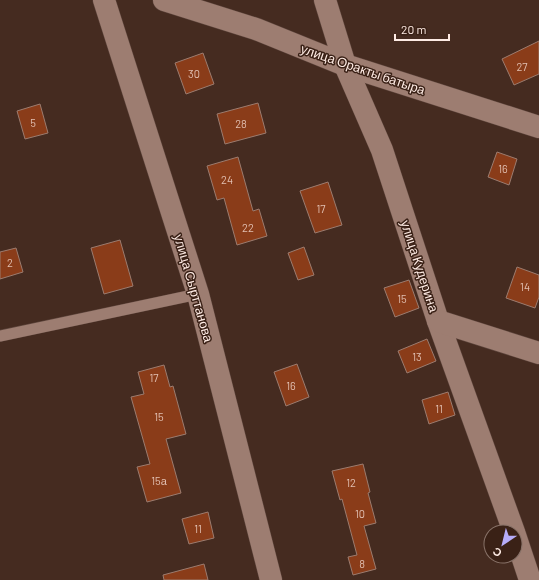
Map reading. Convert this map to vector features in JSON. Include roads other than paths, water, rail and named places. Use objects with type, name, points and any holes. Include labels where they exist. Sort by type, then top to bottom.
[{"type":"street","name":"улица Сырттанова","points":[[104,0],[198,294],[271,580]]},
{"type":"street","name":"улица Оракты батыра","points":[[164,0],[256,29],[345,65],[539,127]]},
{"type":"street","name":"улица Кудерина","points":[[325,0],[345,65],[382,150],[438,321],[511,524]]},
{"type":"street","points":[[438,321],[539,353]]},
{"type":"street","points":[[523,559],[530,580]]},
{"type":"lane","points":[[0,336],[198,294]]}]
